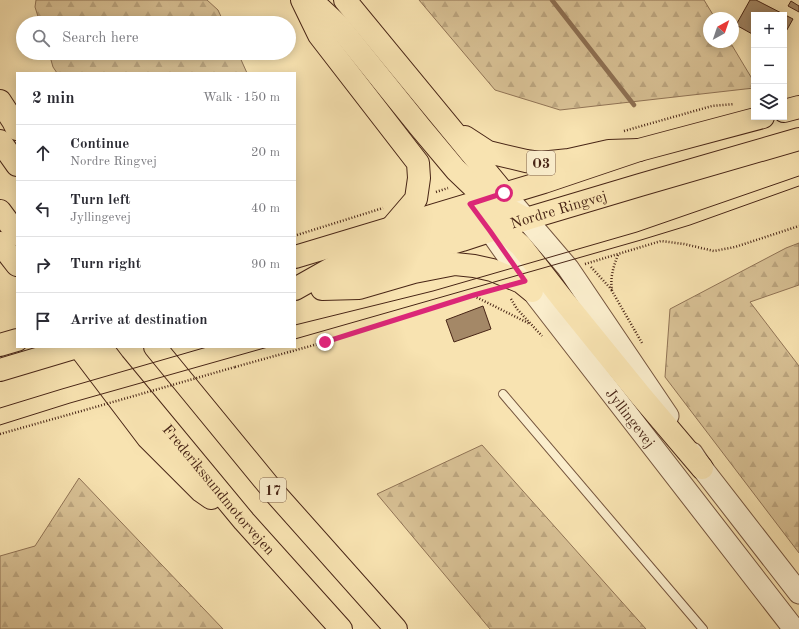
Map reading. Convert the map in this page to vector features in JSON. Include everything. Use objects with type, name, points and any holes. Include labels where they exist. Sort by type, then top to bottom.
[{"type":"main road","points":[[302,0],[319,35],[418,163],[419,178],[416,199],[392,227]]},
{"type":"main road","points":[[306,0],[444,177],[488,211],[521,246],[641,396],[702,468]]},
{"type":"main road","points":[[311,0],[338,25],[456,170],[479,192],[488,211]]},
{"type":"main road","points":[[345,0],[450,128],[488,211]]},
{"type":"main road","points":[[0,101],[16,128]]},
{"type":"main road","points":[[787,110],[799,107]]},
{"type":"main road","name":"Nordre Ringvej","points":[[296,258],[392,227],[488,211],[544,182],[639,150],[752,120]]},
{"type":"main road","name":"O3","points":[[450,128],[488,152],[540,163],[569,160],[609,151],[639,150]]},
{"type":"main road","name":"Nordre Ringvej","points":[[526,219],[799,139]]},
{"type":"main road","points":[[0,141],[16,164]]},
{"type":"main road","points":[[0,211],[16,233]]},
{"type":"main road","points":[[296,288],[334,267],[450,228],[488,211],[526,219]]},
{"type":"main road","points":[[0,243],[16,264]]},
{"type":"main road","points":[[296,289],[358,288],[414,272],[456,264],[486,269],[526,286]]},
{"type":"main road","points":[[9,367],[75,348]]},
{"type":"main road","points":[[79,348],[148,438],[200,491],[244,521]]},
{"type":"main road","name":"Frederikssundmotorvejen","points":[[102,348],[244,521],[341,629]]},
{"type":"main road","name":"17","points":[[156,348],[274,492],[396,629]]},
{"type":"street","name":"Jyllingevej","points":[[488,211],[526,286],[794,629]]},
{"type":"street","name":"Jyllingevej","points":[[526,219],[568,268],[638,370],[702,468],[799,593]]},
{"type":"lane","points":[[502,394],[703,629]]},
{"type":"path","points":[[568,268],[661,242],[684,244],[714,251],[799,226]]},
{"type":"path","points":[[618,255],[612,268],[612,291],[641,340],[643,347]]},
{"type":"path","points":[[0,434],[325,342],[474,295],[526,286]]},
{"type":"path","points":[[474,295],[532,325]]},
{"type":"green space","points":[[36,0],[207,0],[218,10],[221,16],[38,16],[35,7]]},
{"type":"green space","points":[[419,0],[704,0],[711,12],[703,12],[703,48],[734,48],[751,77],[751,88],[560,110],[495,90]]},
{"type":"green space","points":[[51,60],[241,60],[247,72],[56,72]]},
{"type":"green space","points":[[799,243],[799,285],[750,302],[799,366],[799,553],[665,377],[670,309],[786,248]]},
{"type":"green space","points":[[482,445],[646,629],[490,629],[377,494]]},
{"type":"green space","points":[[79,478],[223,629],[0,629],[0,556],[35,546]]},
{"type":"building","points":[[750,0],[756,0],[779,12],[751,12],[751,33],[739,27],[739,20]]},
{"type":"building","points":[[791,1],[799,6],[799,12],[788,6]]},
{"type":"building","points":[[787,16],[793,19],[787,30]]},
{"type":"building","points":[[483,306],[491,329],[454,342],[446,320]]},
{"type":"waterway","points":[[552,0],[634,105]]},
{"type":"tram line","points":[[296,325],[433,291],[637,232],[799,176]]},
{"type":"tram line","points":[[296,339],[641,240],[690,225],[799,186]]},
{"type":"tram line","points":[[0,408],[204,348]]},
{"type":"tram line","points":[[0,425],[70,403],[264,348]]},
{"type":"route","points":[[325,342],[474,295],[525,281],[470,204],[504,193]]}]
